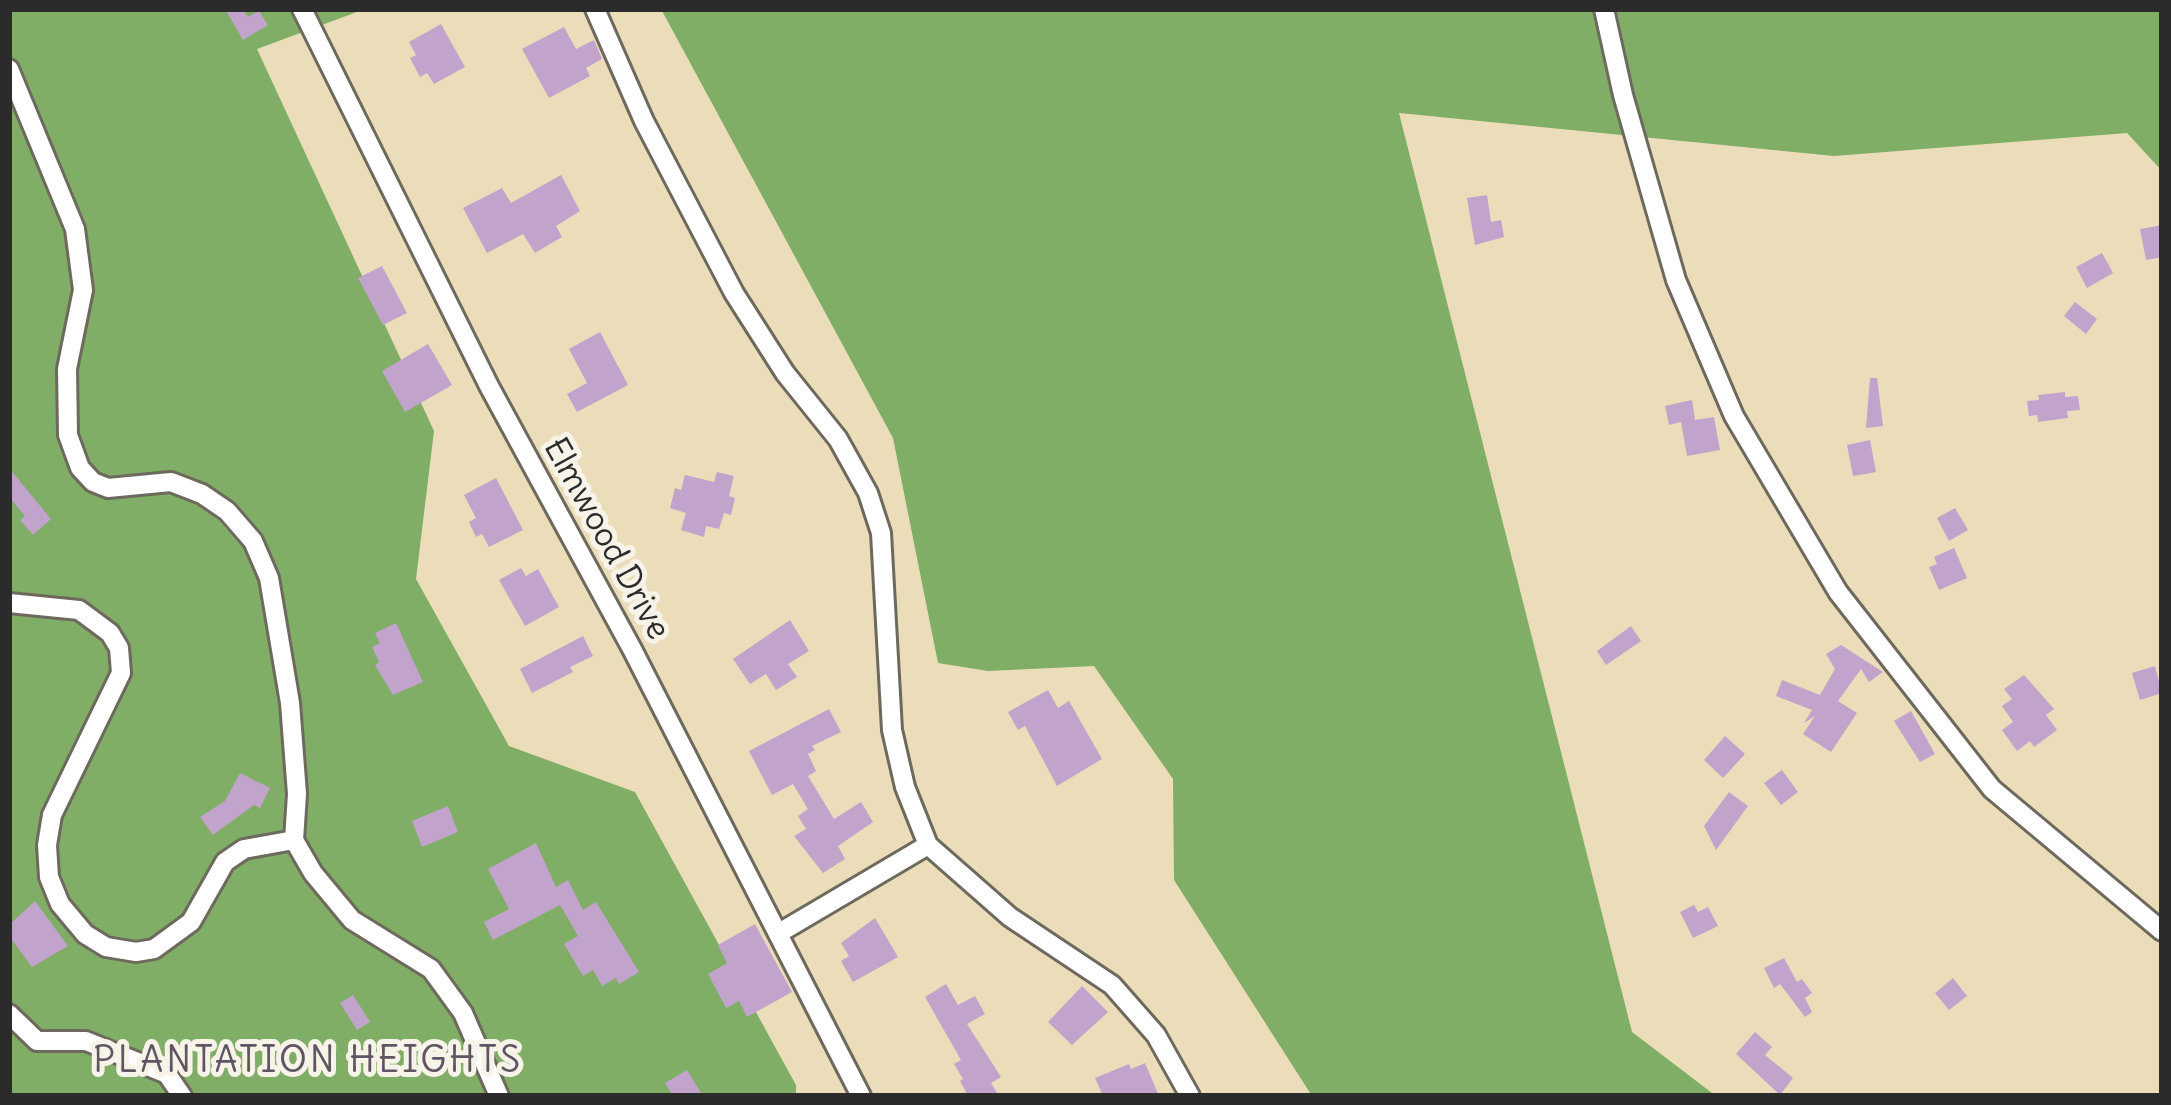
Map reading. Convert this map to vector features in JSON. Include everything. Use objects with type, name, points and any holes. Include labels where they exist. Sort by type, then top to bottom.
[{"type":"street","name":"Elmwood Drive","points":[[302,9],[489,386],[632,649],[861,1096]]},
{"type":"street","points":[[595,9],[644,121],[734,293],[784,373],[838,439],[868,493],[880,533],[892,730],[905,787],[928,845],[1010,917],[1112,985],[1156,1035],[1190,1096]]},
{"type":"street","points":[[1604,9],[1676,280],[1735,416],[1838,592],[1992,789],[2162,932]]},
{"type":"street","points":[[9,69],[75,229],[83,290],[67,368],[68,435],[80,468],[93,482],[108,488],[171,482],[202,494],[227,511],[253,542],[269,578],[290,703],[297,794],[295,840],[313,873],[352,920],[431,969],[464,1013],[499,1096]]},
{"type":"street","points":[[9,605],[79,610],[110,633],[119,648],[121,673],[52,814],[47,845],[49,877],[60,904],[85,934],[106,947],[136,952],[154,949],[191,922],[225,862],[244,849],[295,840]]},
{"type":"street","points":[[779,933],[928,845]]},
{"type":"street","points":[[9,1014],[37,1041],[86,1041],[166,1074],[182,1096]]},
{"type":"green space","points":[[9,9],[365,9],[257,49],[434,431],[416,579],[509,746],[635,792],[796,1085],[796,1096],[9,1096]]},
{"type":"green space","points":[[661,9],[2162,9],[2162,171],[2127,133],[1834,156],[1399,113],[1632,1032],[1716,1096],[1312,1096],[1174,880],[1173,779],[1094,666],[988,671],[938,663],[893,438]]},
{"type":"building","points":[[225,9],[242,9],[248,17],[259,11],[268,25],[243,40]]},
{"type":"building","points":[[441,24],[465,67],[434,84],[427,73],[420,77],[410,58],[416,55],[409,42]]},
{"type":"building","points":[[564,27],[576,49],[594,40],[602,59],[586,68],[590,76],[549,98],[522,49]]},
{"type":"building","points":[[561,175],[580,211],[556,226],[562,237],[535,253],[523,234],[487,253],[463,208],[502,188],[511,203]]},
{"type":"building","points":[[1487,195],[1491,222],[1501,220],[1504,237],[1475,245],[1467,198]]},
{"type":"building","points":[[2162,225],[2162,257],[2146,260],[2140,229]]},
{"type":"building","points":[[2102,253],[2113,273],[2087,288],[2076,267]]},
{"type":"building","points":[[382,266],[407,313],[383,325],[358,278]]},
{"type":"building","points":[[2075,302],[2097,319],[2086,334],[2064,316]]},
{"type":"building","points":[[600,332],[628,385],[577,412],[567,394],[587,383],[569,349]]},
{"type":"building","points":[[428,344],[452,385],[405,412],[382,371]]},
{"type":"building","points":[[1870,378],[1877,378],[1883,426],[1866,428]]},
{"type":"building","points":[[2065,392],[2065,397],[2078,396],[2080,410],[2067,411],[2068,418],[2038,422],[2037,415],[2029,416],[2027,401]]},
{"type":"building","points":[[1692,400],[1695,420],[1714,417],[1720,450],[1687,456],[1681,422],[1669,425],[1665,406]]},
{"type":"building","points":[[1870,440],[1876,472],[1853,476],[1847,445]]},
{"type":"building","points":[[9,468],[51,519],[33,535],[9,497]]},
{"type":"building","points":[[717,472],[734,476],[731,515],[724,513],[719,529],[706,526],[704,537],[681,530],[686,513],[670,508],[675,488],[681,490],[685,475],[714,482]]},
{"type":"building","points":[[496,478],[523,530],[489,547],[482,534],[476,537],[469,522],[476,518],[464,495]]},
{"type":"building","points":[[1955,508],[1968,530],[1949,541],[1937,518]]},
{"type":"building","points":[[1954,548],[1967,578],[1939,590],[1929,567],[1937,564],[1934,557]]},
{"type":"building","points":[[521,568],[526,576],[538,569],[559,607],[525,626],[499,580]]},
{"type":"building","points":[[790,620],[809,651],[788,664],[797,677],[776,690],[766,674],[750,684],[733,659]]},
{"type":"building","points":[[396,623],[423,682],[393,695],[375,665],[379,662],[372,647],[380,643],[375,633]]},
{"type":"building","points":[[1631,626],[1641,641],[1606,665],[1597,651]]},
{"type":"building","points":[[583,636],[593,656],[532,693],[520,669]]},
{"type":"building","points":[[1841,645],[1883,672],[1869,682],[1861,669],[1838,701],[1857,713],[1831,752],[1803,734],[1815,716],[1804,723],[1812,710],[1776,696],[1782,680],[1820,695],[1835,669],[1826,654]]},
{"type":"building","points":[[2155,666],[2162,693],[2140,700],[2132,673]]},
{"type":"building","points":[[2024,675],[2054,709],[2046,715],[2057,730],[2034,747],[2030,741],[2017,751],[2002,730],[2013,722],[2002,706],[2012,699],[2004,689]]},
{"type":"building","points":[[1048,690],[1058,708],[1069,701],[1102,759],[1057,786],[1025,726],[1018,730],[1008,712]]},
{"type":"building","points":[[829,709],[841,732],[812,746],[815,750],[808,754],[816,771],[808,776],[834,819],[861,802],[873,822],[838,846],[845,859],[823,873],[794,836],[806,829],[798,816],[808,809],[793,784],[772,795],[749,751]]},
{"type":"building","points":[[1911,711],[1935,754],[1920,762],[1894,721]]},
{"type":"building","points":[[1725,736],[1745,754],[1723,778],[1704,760]]},
{"type":"building","points":[[1782,770],[1798,792],[1781,805],[1764,783]]},
{"type":"building","points":[[240,773],[270,788],[260,808],[254,805],[213,835],[200,817],[225,801]]},
{"type":"building","points":[[1729,792],[1748,806],[1716,850],[1704,826]]},
{"type":"building","points":[[448,806],[458,832],[422,847],[412,821]]},
{"type":"building","points":[[536,843],[556,887],[568,880],[583,910],[596,902],[639,972],[619,984],[616,978],[602,986],[593,970],[583,976],[564,944],[578,936],[560,905],[493,940],[484,922],[509,909],[488,869]]},
{"type":"building","points":[[35,901],[68,946],[32,967],[9,936],[9,925]]},
{"type":"building","points":[[1694,905],[1698,912],[1708,907],[1718,926],[1693,938],[1680,912]]},
{"type":"building","points":[[875,918],[898,957],[853,982],[841,961],[849,956],[841,943]]},
{"type":"building","points":[[755,924],[792,992],[747,1017],[739,1001],[726,1008],[708,974],[727,963],[718,945]]},
{"type":"building","points":[[1784,958],[1797,982],[1802,979],[1812,993],[1805,998],[1812,1012],[1805,1017],[1780,984],[1774,988],[1764,968]]},
{"type":"building","points":[[1953,978],[1967,996],[1949,1010],[1935,993]]},
{"type":"building","points":[[946,984],[958,1005],[975,996],[985,1014],[967,1024],[1001,1077],[991,1083],[999,1096],[968,1096],[960,1081],[954,1064],[961,1060],[925,997]]},
{"type":"building","points":[[1082,986],[1108,1012],[1072,1045],[1048,1022]]},
{"type":"building","points":[[353,995],[370,1022],[357,1030],[340,1003]]},
{"type":"building","points":[[1755,1032],[1772,1047],[1765,1055],[1793,1078],[1780,1095],[1736,1054]]},
{"type":"building","points":[[1145,1063],[1159,1096],[1103,1096],[1095,1078],[1129,1064],[1131,1069]]},
{"type":"building","points":[[687,1070],[703,1096],[673,1096],[665,1083]]},
{"type":"district","name":"PLANTATION HEIGHTS","points":[[308,1062]]}]
